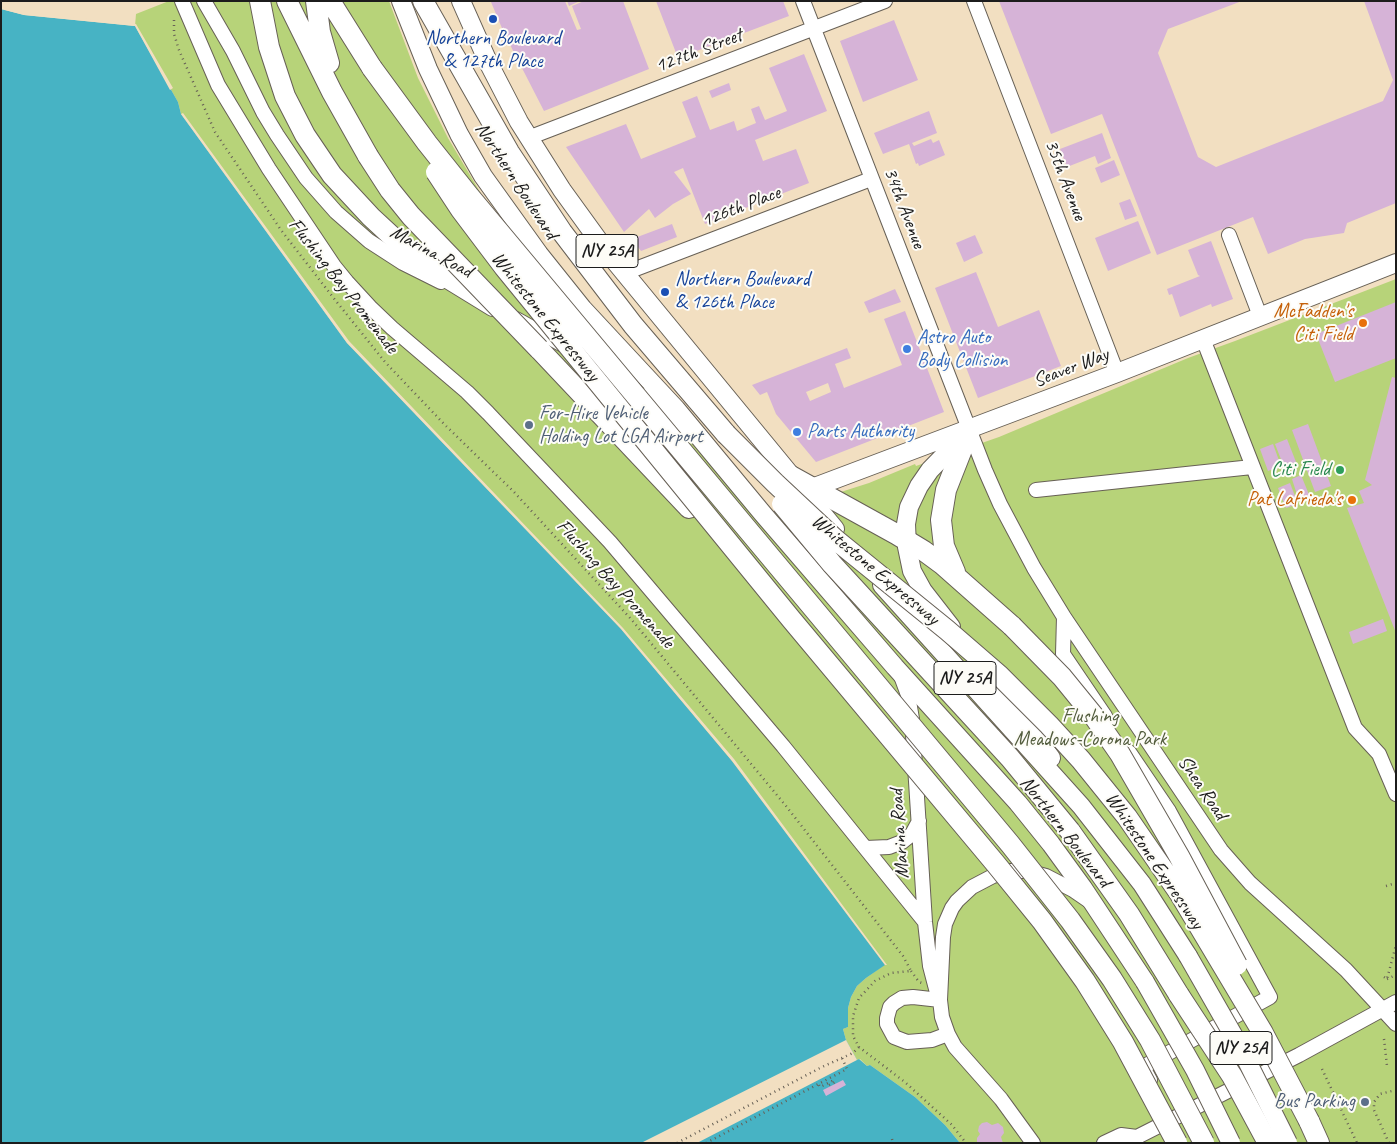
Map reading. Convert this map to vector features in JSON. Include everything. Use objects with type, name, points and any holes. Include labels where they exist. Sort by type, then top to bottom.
[{"type":"highway","points":[[260,1],[275,67],[289,104],[305,135],[332,175],[390,236],[431,268],[492,306]]},
{"type":"highway","points":[[288,1],[332,92],[368,156],[397,199],[426,233],[646,460],[791,619]]},
{"type":"highway","points":[[316,1],[320,32],[330,65],[348,113],[368,156]]},
{"type":"highway","name":"Whitestone Expressway","points":[[330,1],[446,188],[488,246],[791,619],[996,864],[1056,941],[1089,988],[1123,1042],[1177,1143]]},
{"type":"highway","name":"Whitestone Expressway","points":[[422,1],[535,192],[583,260],[644,337],[726,434],[836,540],[948,630],[999,675],[1038,713],[1081,760],[1131,823],[1180,894],[1260,1027],[1319,1143]]},
{"type":"highway","points":[[429,1],[485,109]]},
{"type":"highway","points":[[372,68],[461,185],[1010,844],[1070,920],[1112,979],[1150,1040],[1204,1143]]},
{"type":"highway","points":[[960,580],[944,546],[941,520],[946,490],[970,429]]},
{"type":"highway","points":[[726,434],[811,539],[1010,758],[1056,812],[1120,901],[1232,1076],[1268,1143]]},
{"type":"highway","points":[[802,485],[906,539],[932,557],[1012,626],[1047,660],[1078,696],[1107,734],[1133,774],[1179,856],[1225,941],[1309,1122]]},
{"type":"highway","points":[[1179,995],[1226,1079],[1257,1143]]},
{"type":"main road","name":"Northern Boulevard","points":[[402,1],[428,69],[452,120],[470,155],[506,209],[573,297],[660,390],[763,514],[1018,803],[1059,855],[1145,982],[1195,1070],[1231,1143]]},
{"type":"main road","name":"Northern Boulevard","points":[[461,1],[489,64],[528,138],[566,196],[625,273],[905,611],[1066,787],[1127,864],[1188,956],[1240,1047],[1288,1143]]},
{"type":"main road","name":"Seaver Way","points":[[763,514],[766,508],[802,485],[970,429],[1396,263]]},
{"type":"main road","points":[[970,429],[930,470],[912,500],[907,516],[906,539],[912,571],[923,591],[1020,714],[1127,864]]},
{"type":"street","points":[[182,1],[194,33],[218,85],[269,168],[347,282],[381,318],[482,407],[610,542],[783,746],[925,922]]},
{"type":"street","name":"Marina Road","points":[[204,1],[234,51],[263,112],[277,136],[306,178],[352,227],[369,241],[422,274],[492,306],[562,344],[638,393],[668,415],[717,459]]},
{"type":"street","name":"34th Avenue","points":[[803,1],[871,180],[970,429]]},
{"type":"street","name":"127th Street","points":[[528,138],[885,1]]},
{"type":"street","name":"35th Avenue","points":[[974,1],[1117,373]]},
{"type":"street","name":"126th Place","points":[[625,273],[871,180]]},
{"type":"street","points":[[1229,235],[1260,316]]},
{"type":"street","points":[[1203,339],[1355,728],[1379,754],[1396,794]]},
{"type":"street","name":"Shea Road","points":[[970,429],[985,470],[1034,568],[1064,617],[1221,850],[1250,884],[1339,964],[1396,1024]]},
{"type":"street","points":[[1036,490],[1252,466]]},
{"type":"street","points":[[1064,617],[1063,654],[1169,811],[1270,996],[1143,1067],[1171,1120]]},
{"type":"street","name":"Marina Road","points":[[896,667],[905,686],[910,706],[925,922],[930,966],[940,1000]]},
{"type":"street","points":[[866,848],[889,847],[902,842],[912,834],[919,821]]},
{"type":"street","name":"Marina Road","points":[[1033,1143],[1001,1100],[955,1047],[948,1034],[942,1017],[940,1000],[943,937],[947,918],[957,901],[982,881],[1010,871],[1037,873],[1073,890],[1098,910]]},
{"type":"street","points":[[940,1000],[913,996],[902,998],[890,1007],[887,1018],[888,1024],[894,1036],[902,1041],[928,1041],[948,1034]]},
{"type":"street","points":[[1104,1143],[1121,1134],[1136,1140],[1396,1002]]},
{"type":"path","name":"Flushing Bay Promenade","points":[[174,18],[174,34],[179,50],[214,132],[281,230],[384,362],[514,492],[631,618],[786,806],[903,956],[911,971],[891,973],[875,981],[859,998],[853,1016],[853,1036],[859,1047]]},
{"type":"path","points":[[1386,886],[1396,883]]},
{"type":"path","points":[[1396,945],[1386,978],[1396,975]]},
{"type":"path","points":[[1384,1039],[1387,1066]]},
{"type":"path","points":[[677,1143],[853,1053],[859,1047],[912,1089],[952,1125],[966,1143]]},
{"type":"path","points":[[706,1143],[848,1069],[842,1058]]},
{"type":"path","points":[[1322,1069],[1357,1143]]},
{"type":"path","points":[[819,1085],[820,1087],[834,1080],[835,1082],[829,1085]]},
{"type":"path","points":[[1389,1143],[1374,1110],[1374,1102],[1380,1094],[1396,1090]]},
{"type":"path","points":[[892,1139],[894,1143]]},
{"type":"green space","name":"Flushing Meadows-Corona Park","points":[[169,1],[389,1],[418,78],[448,138],[483,197],[586,329],[631,372],[756,519],[869,483],[915,464],[916,466],[999,437],[1188,358],[1396,279],[1396,1143],[960,1143],[945,1125],[915,1097],[870,1065],[867,1066],[860,1059],[857,1060],[846,1040],[843,1029],[848,1027],[848,1008],[851,997],[857,986],[884,965],[347,343],[181,114],[178,102],[135,26],[136,14]]},
{"type":"water","points":[[1,9],[24,15],[135,26],[178,102],[181,114],[347,343],[621,629],[732,761],[885,965],[857,986],[851,997],[848,1008],[848,1027],[843,1029],[846,1040],[857,1060],[859,1059],[867,1066],[870,1065],[915,1097],[945,1125],[960,1143],[1,1143]]},
{"type":"pier","points":[[1,7],[24,12],[136,24],[173,88],[170,90],[135,26],[24,15],[1,9]]},
{"type":"pier","points":[[183,113],[349,341],[623,628],[734,759],[887,965],[885,965],[732,761],[621,629],[347,343],[181,114]]},
{"type":"pier","points":[[846,1040],[857,1060],[697,1143],[641,1143]]},
{"type":"building","points":[[565,1],[577,30],[581,29],[572,6],[584,1],[623,1],[649,69],[544,111],[504,33],[491,2]]},
{"type":"building","points":[[567,1],[580,1],[569,6]]},
{"type":"building","points":[[656,1],[783,1],[789,16],[678,58]]},
{"type":"building","points":[[999,1],[1242,1],[1168,29],[1158,53],[1198,157],[1216,167],[1383,101],[1393,80],[1364,1],[1396,1],[1396,203],[1347,223],[1344,233],[1305,239],[1268,254],[1253,217],[1157,255],[1102,114],[1051,134]]},
{"type":"building","points":[[894,20],[918,80],[863,102],[840,41]]},
{"type":"building","points":[[804,54],[827,111],[755,140],[763,161],[796,149],[809,183],[705,224],[683,168],[674,172],[691,194],[673,204],[655,218],[649,209],[624,232],[566,147],[626,124],[641,159],[696,137],[682,102],[697,96],[710,130],[734,121],[737,131],[756,123],[751,109],[759,106],[765,120],[787,111],[769,68]]},
{"type":"building","points":[[729,83],[731,90],[712,98],[709,91]]},
{"type":"building","points":[[929,111],[937,133],[912,143],[914,146],[931,139],[933,143],[939,140],[945,155],[919,166],[918,163],[916,164],[909,144],[883,154],[874,133]]},
{"type":"building","points":[[1102,133],[1111,158],[1098,164],[1095,156],[1067,167],[1060,149]]},
{"type":"building","points":[[1114,160],[1120,175],[1101,183],[1095,168]]},
{"type":"building","points":[[1130,199],[1137,216],[1125,220],[1119,203]]},
{"type":"building","points":[[1138,221],[1151,253],[1108,271],[1095,238]]},
{"type":"building","points":[[672,224],[677,237],[641,251],[632,239]]},
{"type":"building","points":[[975,235],[983,253],[964,262],[956,243]]},
{"type":"building","points":[[1211,241],[1233,299],[1212,307],[1211,304],[1180,317],[1172,294],[1169,295],[1167,289],[1200,276],[1188,250]]},
{"type":"building","points":[[976,272],[998,327],[1039,310],[1061,366],[978,398],[935,288]]},
{"type":"building","points":[[895,289],[901,302],[869,313],[864,302]]},
{"type":"building","points":[[1396,302],[1396,358],[1335,382],[1316,334]]},
{"type":"building","points":[[905,311],[944,412],[816,462],[776,414],[767,392],[760,395],[752,385],[847,348],[851,358],[835,364],[844,388],[902,365],[884,319]],"holes":[[[828,383],[831,392],[810,401],[806,392]]]},
{"type":"building","points":[[1392,377],[1396,378],[1396,633],[1347,508],[1364,503],[1359,491],[1372,485],[1365,480]]},
{"type":"building","points":[[1308,424],[1331,486],[1315,492],[1292,430]]},
{"type":"building","points":[[1287,439],[1296,462],[1284,467],[1275,444]]},
{"type":"building","points":[[1273,444],[1281,466],[1268,471],[1260,449]]},
{"type":"building","points":[[1301,475],[1310,497],[1299,501],[1292,479]]},
{"type":"building","points":[[1290,483],[1298,504],[1286,508],[1278,488]]},
{"type":"building","points":[[1383,619],[1387,631],[1353,644],[1349,632]]},
{"type":"building","points":[[843,1080],[846,1085],[826,1096],[823,1090]]},
{"type":"building","points":[[987,1122],[992,1125],[998,1123],[1003,1127],[1004,1133],[1001,1137],[1003,1143],[977,1143],[977,1138],[980,1134],[978,1131],[979,1126]]},
{"type":"place","name":"Northern Boulevard & 127th Place","points":[[493,19]]},
{"type":"place","name":"Northern Boulevard & 126th Place","points":[[665,292]]},
{"type":"place","name":"McFadden's Citi Field","points":[[1363,323]]},
{"type":"place","name":"Astro Auto Body Collision","points":[[907,349]]},
{"type":"place","name":"For-Hire Vehicle Holding Lot LGA Airport","points":[[529,425]]},
{"type":"place","name":"Parts Authority","points":[[797,432]]},
{"type":"place","name":"Citi Field","points":[[1340,470]]},
{"type":"place","name":"Pat Lafrieda's","points":[[1352,500]]},
{"type":"place","name":"Bus Parking","points":[[1365,1102]]}]
